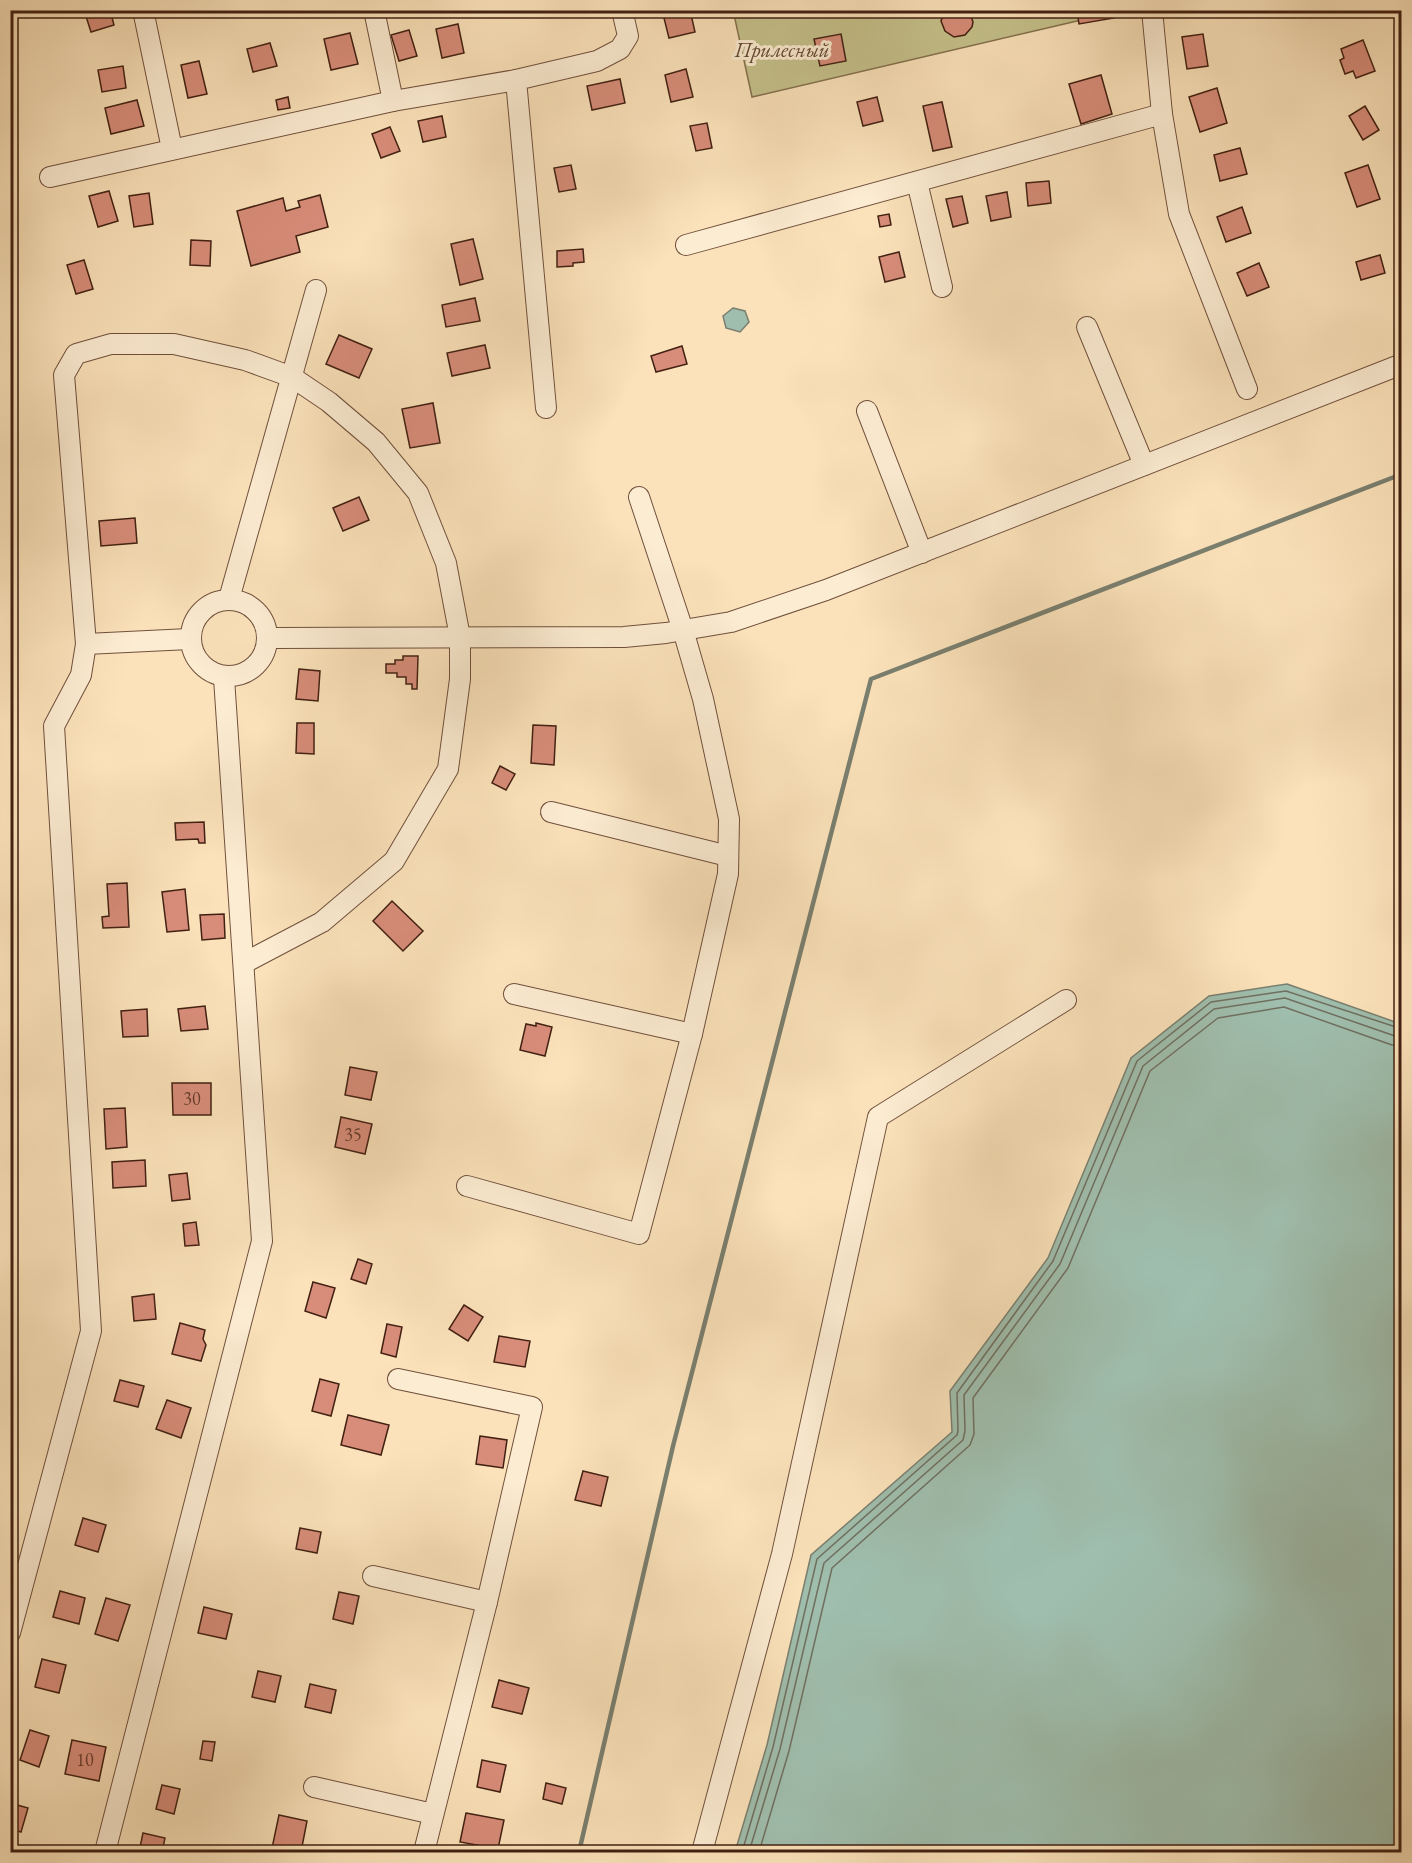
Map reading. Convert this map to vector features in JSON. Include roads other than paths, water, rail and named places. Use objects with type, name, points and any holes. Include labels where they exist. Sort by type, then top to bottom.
[{"type":"street","points":[[143,10],[172,150]]},
{"type":"street","points":[[374,10],[393,101]]},
{"type":"street","points":[[50,177],[393,101],[516,80],[597,61],[620,49],[628,36],[622,10]]},
{"type":"street","points":[[1152,10],[1162,114],[1179,214],[1247,389]]},
{"type":"street","points":[[516,80],[546,408]]},
{"type":"street","points":[[686,245],[1162,114]]},
{"type":"street","points":[[916,182],[942,288]]},
{"type":"street","points":[[229,599],[316,290]]},
{"type":"street","points":[[1087,327],[1144,465]]},
{"type":"street","points":[[10,1633],[91,1331],[54,726],[81,675],[86,644],[64,375],[76,354],[111,344],[174,344],[245,360],[292,377],[329,402],[376,442],[418,493],[446,563],[460,637],[459,680],[448,769],[394,861],[322,922],[244,963]]},
{"type":"street","points":[[268,638],[624,637],[684,630],[742,618],[826,590],[922,553],[1401,364]]},
{"type":"street","points":[[867,411],[922,553]]},
{"type":"street","points":[[467,1186],[639,1234],[692,1034],[728,874],[729,819],[703,699],[684,630],[639,497]]},
{"type":"street","points":[[229,599],[249,604],[263,618],[268,638],[262,659],[246,674],[224,678],[200,664],[189,639],[195,619],[209,604],[229,599]]},
{"type":"street","points":[[86,644],[189,639]]},
{"type":"street","points":[[105,1852],[262,1241],[224,678]]},
{"type":"street","points":[[551,812],[728,856]]},
{"type":"street","points":[[514,994],[692,1034]]},
{"type":"street","points":[[702,1852],[782,1554],[878,1116],[1066,1000]]},
{"type":"street","points":[[398,1378],[532,1407],[487,1602],[424,1852]]},
{"type":"street","points":[[373,1576],[487,1602]]},
{"type":"street","points":[[314,1787],[433,1814]]},
{"type":"water","points":[[733,308],[745,311],[749,322],[740,332],[726,328],[723,316]]},
{"type":"water","points":[[1287,984],[1401,1024],[1401,1852],[735,1852],[767,1745],[811,1555],[952,1432],[950,1391],[1048,1258],[1131,1058],[1209,996]]},
{"type":"waterway","points":[[579,1852],[673,1446],[871,679],[1402,474]]},
{"type":"park label","name":"Прилесный","points":[[782,50]]}]
